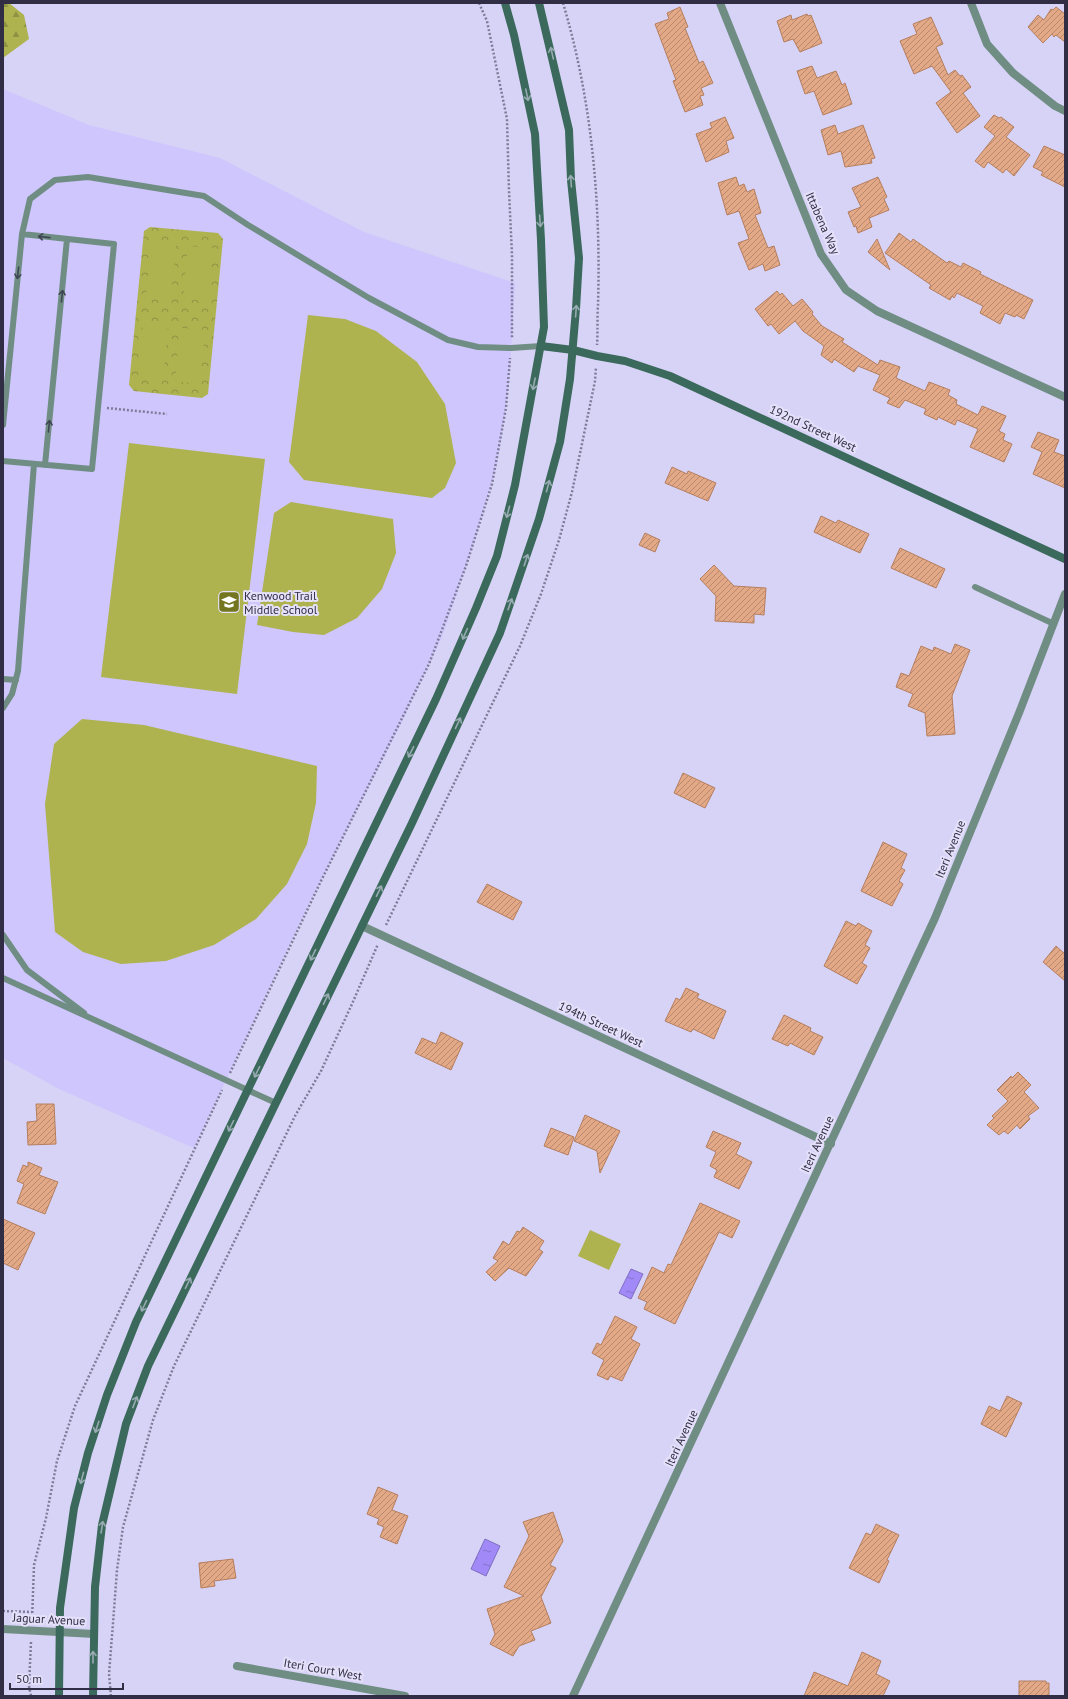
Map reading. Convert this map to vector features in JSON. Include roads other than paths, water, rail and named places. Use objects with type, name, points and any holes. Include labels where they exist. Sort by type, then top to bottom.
[{"type":"main road","points":[[59,1696],[60,1608],[74,1508],[88,1453],[107,1395],[136,1322],[436,699],[497,556],[515,485],[544,327],[542,240],[535,134],[514,35],[505,3]]},
{"type":"main road","points":[[93,1696],[95,1587],[102,1525],[126,1424],[148,1366],[362,926],[500,633],[539,519],[560,442],[573,350],[579,258],[571,180],[569,130],[539,3]]},
{"type":"main road","name":"192nd Street West","points":[[541,346],[573,350],[637,364],[681,380],[1065,559]]},
{"type":"street","name":"Ittabena Way","points":[[720,3],[820,254],[846,290],[877,310],[1065,397]]},
{"type":"street","points":[[971,3],[988,44],[1013,73],[1055,106],[1065,111]]},
{"type":"street","name":"Iteri Avenue","points":[[573,1696],[935,918],[1019,713],[1065,594]]},
{"type":"street","name":"194th Street West","points":[[362,926],[831,1144]]},
{"type":"street","name":"Jaguar Avenue","points":[[3,1629],[94,1634]]},
{"type":"street","name":"Iteri Court West","points":[[237,1666],[404,1696]]},
{"type":"lane","points":[[3,425],[22,234],[30,199],[55,180],[88,177],[204,196],[248,225],[369,298],[448,340],[478,347],[511,348],[541,346]]},
{"type":"lane","points":[[3,460],[92,470],[114,244],[22,234]]},
{"type":"lane","points":[[45,465],[67,239]]},
{"type":"lane","points":[[3,708],[12,694],[18,672],[34,464]]},
{"type":"lane","points":[[974,586],[1054,624]]},
{"type":"lane","points":[[3,679],[16,680]]},
{"type":"lane","points":[[3,935],[27,970],[95,1021]]},
{"type":"lane","points":[[3,978],[276,1104]]},
{"type":"water","points":[[631,1269],[643,1274],[631,1299],[619,1293]]},
{"type":"water","points":[[485,1539],[500,1546],[486,1576],[471,1569]]},
{"type":"place","name":"Kenwood Trail Middle School","points":[[229,602]]}]
